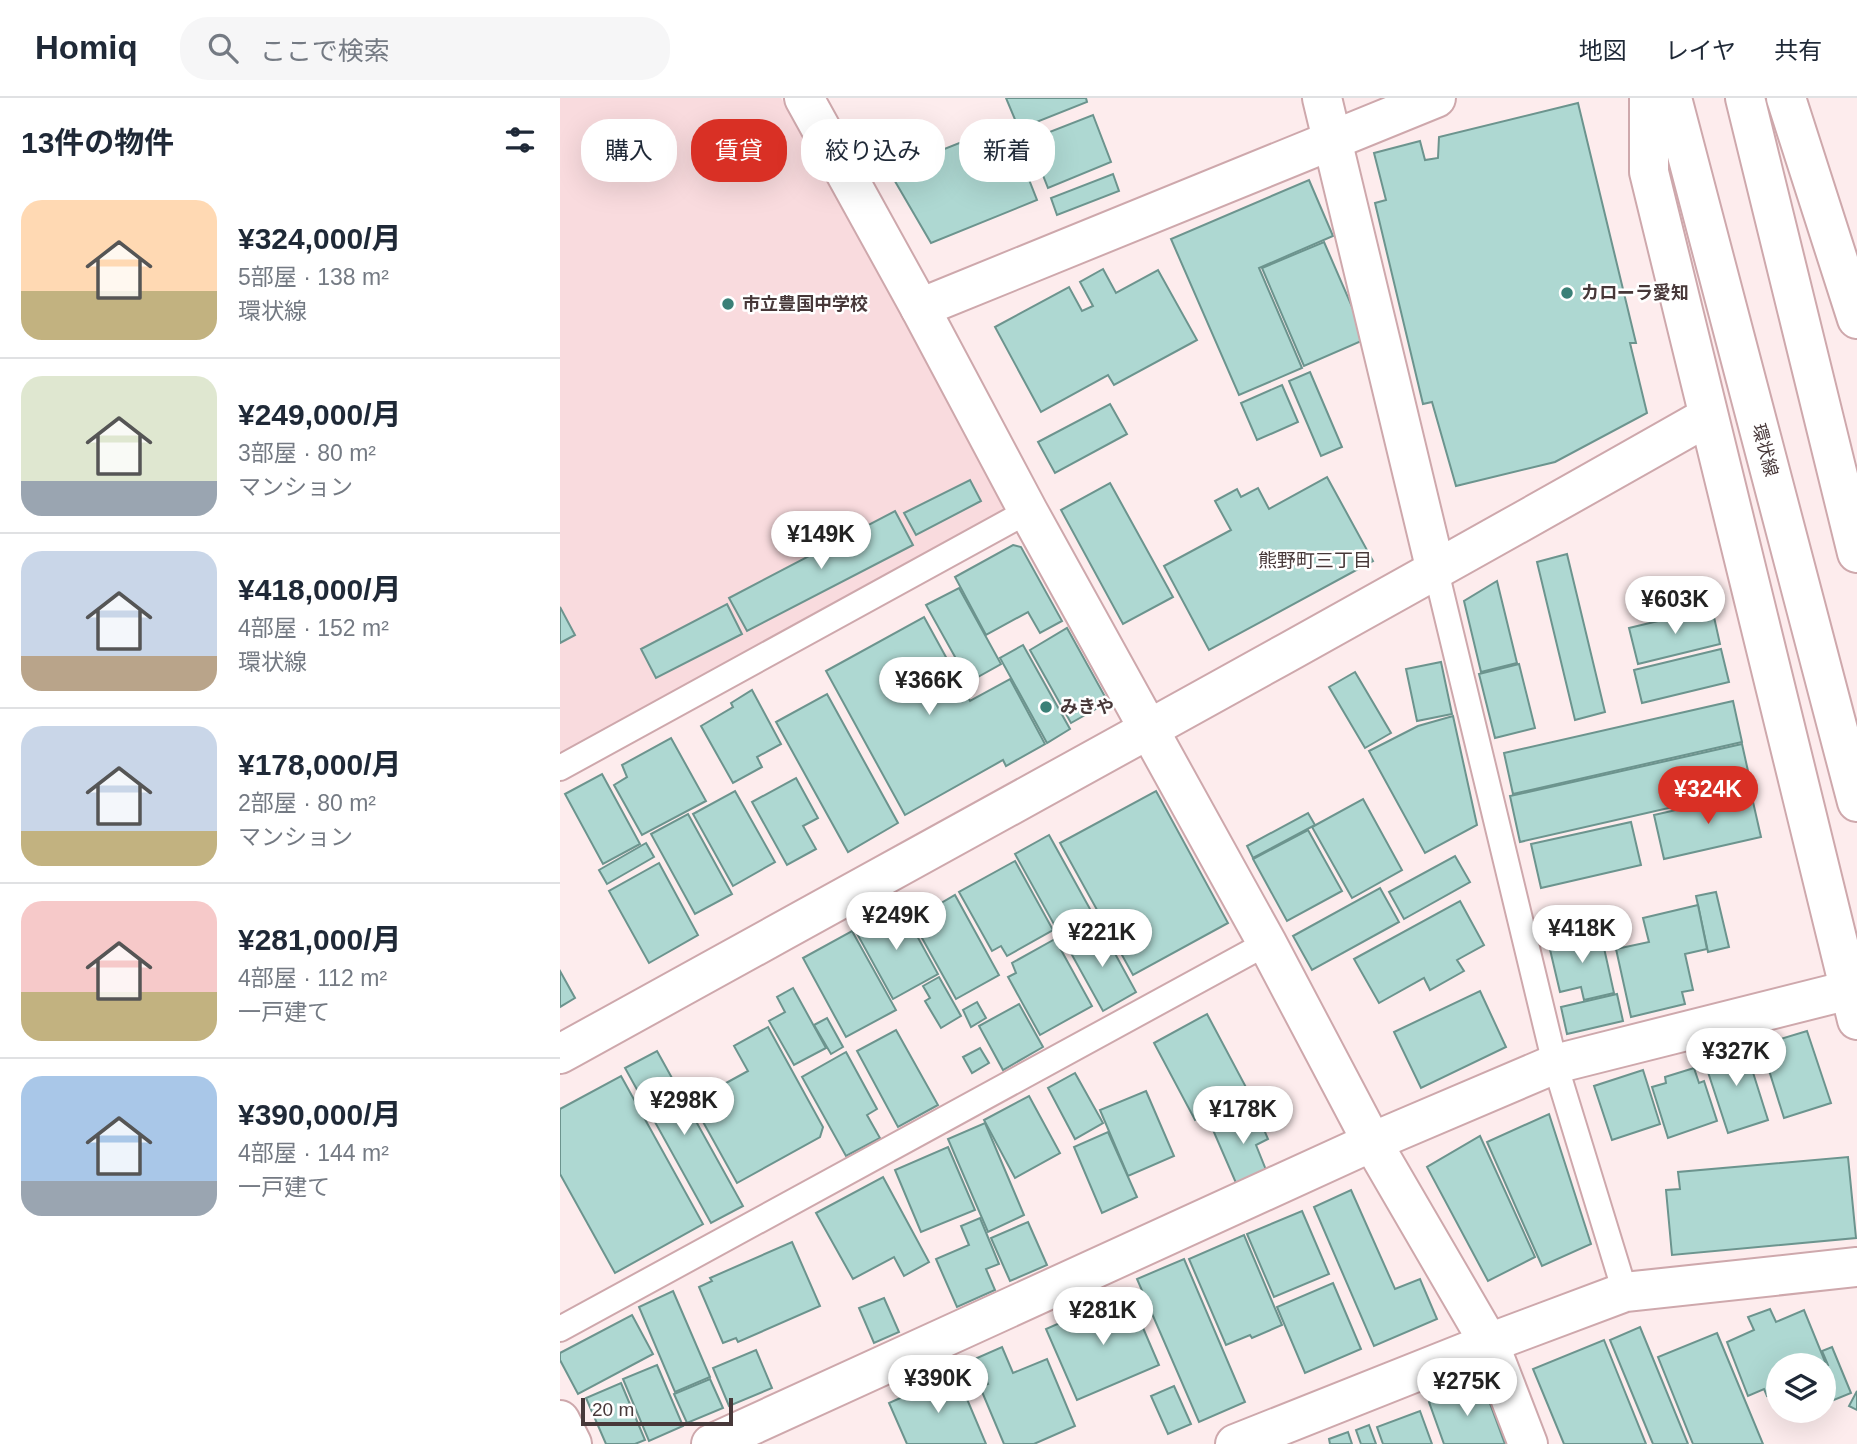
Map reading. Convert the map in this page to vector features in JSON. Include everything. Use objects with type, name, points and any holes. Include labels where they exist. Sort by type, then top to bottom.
[{"type":"street","points":[[1322,98],[1436,571]]},
{"type":"street","points":[[920,308],[1436,98]]},
{"type":"street","points":[[711,1444],[1372,1142],[1555,1064],[1853,1004],[1648,172],[1649,98]]},
{"type":"street","name":"環状線","points":[[1672,98],[1857,802]]},
{"type":"street","points":[[1745,98],[1857,553]]},
{"type":"street","points":[[1786,98],[1857,319]]},
{"type":"street","points":[[813,100],[1028,510],[1267,943],[1372,1142],[1489,1343],[1528,1444]]},
{"type":"street","points":[[560,1054],[1148,727],[1436,571],[1707,417]]},
{"type":"street","points":[[1235,1444],[1625,1292],[1857,1267]]},
{"type":"street","points":[[560,1420],[572,1444]]},
{"type":"lane","points":[[560,768],[1028,510]]},
{"type":"lane","points":[[1436,571],[1555,1064],[1625,1292]]},
{"type":"lane","points":[[560,1329],[1267,943]]},
{"type":"shaded area","name":"市立豊国中学校","points":[[560,98],[781,98],[801,134],[801,182],[828,182],[1009,509],[560,754]]},
{"type":"building","points":[[1006,98],[1086,98],[1087,102],[1044,119],[1015,119]]},
{"type":"building","points":[[1578,103],[1636,343],[1630,343],[1647,413],[1555,462],[1456,486],[1432,402],[1423,404],[1375,203],[1386,200],[1374,153],[1420,141],[1425,160],[1438,158],[1439,137]]},
{"type":"building","points":[[1093,115],[1111,162],[1048,188],[1046,182],[1055,182],[1055,130]]},
{"type":"building","points":[[959,143],[959,182],[1030,182],[1037,200],[931,243],[895,182],[945,182],[945,149]]},
{"type":"building","points":[[1113,174],[1119,191],[1057,215],[1051,198]]},
{"type":"building","points":[[1309,180],[1333,236],[1259,268],[1302,368],[1239,395],[1171,239]]},
{"type":"building","points":[[1324,242],[1366,339],[1304,366],[1262,268]]},
{"type":"building","points":[[1103,269],[1116,293],[1158,270],[1197,340],[1114,385],[1108,375],[1041,412],[995,327],[1069,287],[1082,311],[1093,306],[1080,282]]},
{"type":"building","points":[[1310,372],[1342,447],[1321,456],[1289,381]]},
{"type":"building","points":[[1282,385],[1298,422],[1257,440],[1241,403]]},
{"type":"building","points":[[1110,404],[1127,434],[1055,473],[1038,442]]},
{"type":"building","points":[[1327,477],[1373,561],[1209,650],[1164,566],[1231,530],[1215,501],[1237,489],[1241,497],[1258,488],[1269,509]]},
{"type":"building","points":[[970,480],[981,501],[916,535],[904,513]]},
{"type":"building","points":[[1110,483],[1173,597],[1123,624],[1061,510]]},
{"type":"building","points":[[895,511],[913,545],[747,631],[729,598]]},
{"type":"building","points":[[1013,545],[1021,547],[1062,621],[1040,633],[1028,612],[986,635],[955,577]]},
{"type":"building","points":[[1567,554],[1605,712],[1575,720],[1537,562]]},
{"type":"building","points":[[1497,581],[1517,663],[1481,672],[1464,601]]},
{"type":"building","points":[[959,588],[1001,664],[969,682],[926,605]]},
{"type":"building","points":[[727,604],[742,634],[656,678],[641,649]]},
{"type":"building","points":[[560,607],[575,635],[560,643]]},
{"type":"building","points":[[1712,608],[1720,644],[1638,664],[1629,628]]},
{"type":"building","points":[[924,617],[970,701],[1010,679],[1045,744],[1006,766],[1003,760],[905,815],[826,671]]},
{"type":"building","points":[[1067,628],[1108,702],[1071,723],[1030,650]]},
{"type":"building","points":[[1023,645],[1070,729],[1047,743],[1000,658]]},
{"type":"building","points":[[1721,649],[1729,682],[1642,703],[1634,670]]},
{"type":"building","points":[[1441,662],[1452,714],[1417,721],[1406,669]]},
{"type":"building","points":[[1519,664],[1535,728],[1495,738],[1479,674]]},
{"type":"building","points":[[1355,672],[1391,733],[1365,748],[1329,687]]},
{"type":"building","points":[[752,690],[781,744],[757,757],[762,767],[733,783],[701,726],[733,707],[731,703]]},
{"type":"building","points":[[827,694],[898,823],[848,852],[776,722]]},
{"type":"building","points":[[1733,701],[1742,742],[1513,794],[1504,753]]},
{"type":"building","points":[[1453,716],[1477,825],[1425,853],[1369,751],[1418,726]]},
{"type":"building","points":[[671,738],[706,801],[642,835],[614,785],[627,777],[622,765]]},
{"type":"building","points":[[1742,744],[1752,789],[1520,842],[1510,796]]},
{"type":"building","points":[[602,774],[640,844],[603,864],[565,794]]},
{"type":"building","points":[[796,778],[818,818],[803,826],[816,849],[787,865],[752,802]]},
{"type":"building","points":[[735,791],[775,862],[733,886],[693,814]]},
{"type":"building","points":[[1156,791],[1228,923],[1133,975],[1060,843]]},
{"type":"building","points":[[1751,793],[1761,837],[1664,859],[1654,815]]},
{"type":"building","points":[[1363,799],[1402,870],[1352,898],[1312,827]]},
{"type":"building","points":[[1308,813],[1315,825],[1253,858],[1247,846]]},
{"type":"building","points":[[688,814],[732,894],[695,914],[651,834]]},
{"type":"building","points":[[1631,822],[1641,865],[1541,888],[1531,844]]},
{"type":"building","points":[[1308,830],[1342,891],[1287,921],[1253,859]]},
{"type":"building","points":[[1049,835],[1100,927],[1066,946],[1015,854]]},
{"type":"building","points":[[646,843],[654,857],[607,884],[599,870]]},
{"type":"building","points":[[1455,856],[1470,882],[1404,919],[1389,892]]},
{"type":"building","points":[[1015,861],[1053,930],[1007,956],[1001,946],[992,951],[959,892]]},
{"type":"building","points":[[659,863],[698,935],[649,963],[609,891]]},
{"type":"building","points":[[1380,888],[1399,922],[1312,970],[1293,936]]},
{"type":"building","points":[[1716,892],[1729,947],[1708,952],[1696,896]]},
{"type":"building","points":[[955,895],[999,975],[956,999],[912,920]]},
{"type":"building","points":[[1460,901],[1484,945],[1457,960],[1464,971],[1430,990],[1424,978],[1379,1003],[1354,959]]},
{"type":"building","points":[[900,905],[938,974],[893,999],[855,930]]},
{"type":"building","points":[[1698,905],[1707,949],[1685,954],[1693,990],[1682,992],[1685,1004],[1631,1017],[1616,949],[1649,942],[1643,918]]},
{"type":"building","points":[[1101,928],[1136,992],[1103,1011],[1067,946]]},
{"type":"building","points":[[1600,930],[1614,993],[1584,1000],[1581,987],[1560,992],[1548,941]]},
{"type":"building","points":[[852,931],[896,1010],[846,1037],[803,958]]},
{"type":"building","points":[[1055,939],[1092,1006],[1040,1035],[1008,977],[1016,973],[1012,963]]},
{"type":"building","points":[[560,971],[575,998],[560,1007]]},
{"type":"building","points":[[939,977],[961,1016],[941,1028],[925,1001],[930,998],[923,986]]},
{"type":"building","points":[[793,988],[826,1048],[794,1065],[769,1021],[785,1012],[777,997]]},
{"type":"building","points":[[1480,991],[1506,1047],[1421,1088],[1394,1032]]},
{"type":"building","points":[[1617,994],[1623,1021],[1567,1034],[1561,1007]]},
{"type":"building","points":[[977,1002],[986,1018],[971,1027],[963,1010]]},
{"type":"building","points":[[1019,1004],[1043,1047],[1003,1070],[979,1026]]},
{"type":"building","points":[[1207,1014],[1248,1091],[1195,1120],[1154,1043]]},
{"type":"building","points":[[827,1018],[843,1047],[831,1054],[814,1025]]},
{"type":"building","points":[[768,1027],[823,1127],[820,1137],[737,1183],[697,1111],[700,1109],[695,1100],[748,1071],[734,1046]]},
{"type":"building","points":[[896,1030],[938,1105],[898,1127],[857,1051]]},
{"type":"building","points":[[1807,1031],[1831,1103],[1784,1118],[1761,1045]]},
{"type":"building","points":[[1744,1044],[1768,1120],[1728,1133],[1703,1057]]},
{"type":"building","points":[[980,1048],[989,1063],[972,1073],[963,1057]]},
{"type":"building","points":[[657,1051],[743,1206],[711,1223],[625,1068]]},
{"type":"building","points":[[846,1052],[877,1109],[867,1115],[880,1138],[846,1156],[802,1077]]},
{"type":"building","points":[[1694,1068],[1699,1083],[1704,1081],[1717,1121],[1668,1138],[1652,1087],[1666,1083],[1665,1077]]},
{"type":"building","points":[[1643,1070],[1660,1124],[1612,1140],[1594,1086]]},
{"type":"building","points":[[1075,1073],[1103,1123],[1075,1139],[1048,1088]]},
{"type":"building","points":[[621,1076],[703,1224],[615,1273],[560,1174],[560,1109]]},
{"type":"building","points":[[1146,1091],[1174,1156],[1128,1176],[1100,1110]]},
{"type":"building","points":[[1029,1096],[1060,1153],[1015,1178],[984,1120]]},
{"type":"building","points":[[1256,1111],[1268,1139],[1256,1145],[1266,1170],[1236,1183],[1213,1130]]},
{"type":"building","points":[[1549,1114],[1591,1244],[1542,1266],[1487,1142]]},
{"type":"building","points":[[985,1123],[1024,1215],[988,1232],[948,1139]]},
{"type":"building","points":[[1108,1132],[1137,1197],[1102,1213],[1074,1147]]},
{"type":"building","points":[[1480,1136],[1535,1257],[1488,1281],[1427,1167]]},
{"type":"building","points":[[948,1147],[975,1210],[921,1232],[895,1170]]},
{"type":"building","points":[[1848,1157],[1856,1238],[1672,1255],[1666,1190],[1680,1189],[1678,1172]]},
{"type":"building","points":[[883,1177],[929,1262],[904,1276],[894,1257],[853,1279],[816,1213]]},
{"type":"building","points":[[1351,1190],[1395,1289],[1420,1279],[1437,1319],[1374,1346],[1314,1207]]},
{"type":"building","points":[[1302,1211],[1329,1274],[1274,1297],[1247,1234]]},
{"type":"building","points":[[980,1218],[999,1264],[986,1269],[995,1290],[957,1307],[936,1259],[969,1245],[961,1226]]},
{"type":"building","points":[[1028,1222],[1047,1265],[1010,1281],[991,1238]]},
{"type":"building","points":[[1244,1235],[1282,1325],[1252,1338],[1250,1335],[1226,1345],[1189,1259]]},
{"type":"building","points":[[792,1242],[820,1306],[738,1342],[736,1338],[723,1343],[699,1287],[712,1281],[710,1278]]},
{"type":"building","points":[[1184,1259],[1245,1402],[1199,1422],[1137,1279]]},
{"type":"building","points":[[1333,1283],[1361,1349],[1305,1373],[1277,1307]]},
{"type":"building","points":[[673,1291],[710,1377],[675,1392],[639,1307]]},
{"type":"building","points":[[1128,1293],[1159,1365],[1077,1400],[1046,1329]]},
{"type":"building","points":[[884,1298],[899,1332],[874,1343],[859,1308]]},
{"type":"building","points":[[1770,1309],[1776,1322],[1804,1310],[1822,1353],[1766,1353],[1766,1394],[1764,1389],[1748,1396],[1727,1342],[1754,1330],[1748,1317]]},
{"type":"building","points":[[632,1315],[653,1354],[578,1394],[560,1360],[560,1353]]},
{"type":"building","points":[[1640,1327],[1688,1444],[1653,1444],[1610,1340]]},
{"type":"building","points":[[1717,1333],[1763,1444],[1693,1444],[1658,1357]]},
{"type":"building","points":[[1604,1340],[1646,1444],[1564,1444],[1533,1369]]},
{"type":"building","points":[[1002,1347],[1013,1373],[1047,1359],[1075,1426],[1034,1444],[1004,1444],[980,1387],[988,1384],[977,1358]]},
{"type":"building","points":[[1832,1347],[1834,1353],[1823,1353],[1822,1351]]},
{"type":"building","points":[[756,1350],[772,1388],[729,1406],[713,1368]]},
{"type":"building","points":[[1836,1357],[1851,1393],[1836,1399]]},
{"type":"building","points":[[657,1365],[683,1426],[649,1441],[623,1379]]},
{"type":"building","points":[[956,1373],[986,1444],[907,1444],[889,1403]]},
{"type":"building","points":[[710,1379],[723,1408],[687,1423],[674,1394]]},
{"type":"building","points":[[1482,1382],[1505,1444],[1444,1444],[1429,1402]]},
{"type":"building","points":[[621,1383],[645,1440],[635,1444],[606,1444],[586,1398]]},
{"type":"building","points":[[1174,1386],[1191,1424],[1168,1434],[1151,1396]]},
{"type":"building","points":[[1857,1391],[1857,1410],[1849,1406]]},
{"type":"building","points":[[1420,1411],[1432,1444],[1383,1444],[1377,1427]]},
{"type":"building","points":[[1369,1425],[1376,1444],[1361,1444],[1356,1430]]},
{"type":"building","points":[[1348,1432],[1352,1444],[1330,1444],[1329,1439]]},
{"type":"place","name":"カローラ愛知","points":[[1567,293]]},
{"type":"place","name":"市立豊国中学校","points":[[728,304]]},
{"type":"place","name":"みきや","points":[[1046,707]]},
{"type":"district","name":"熊野町三丁目","points":[[1315,560]]}]
